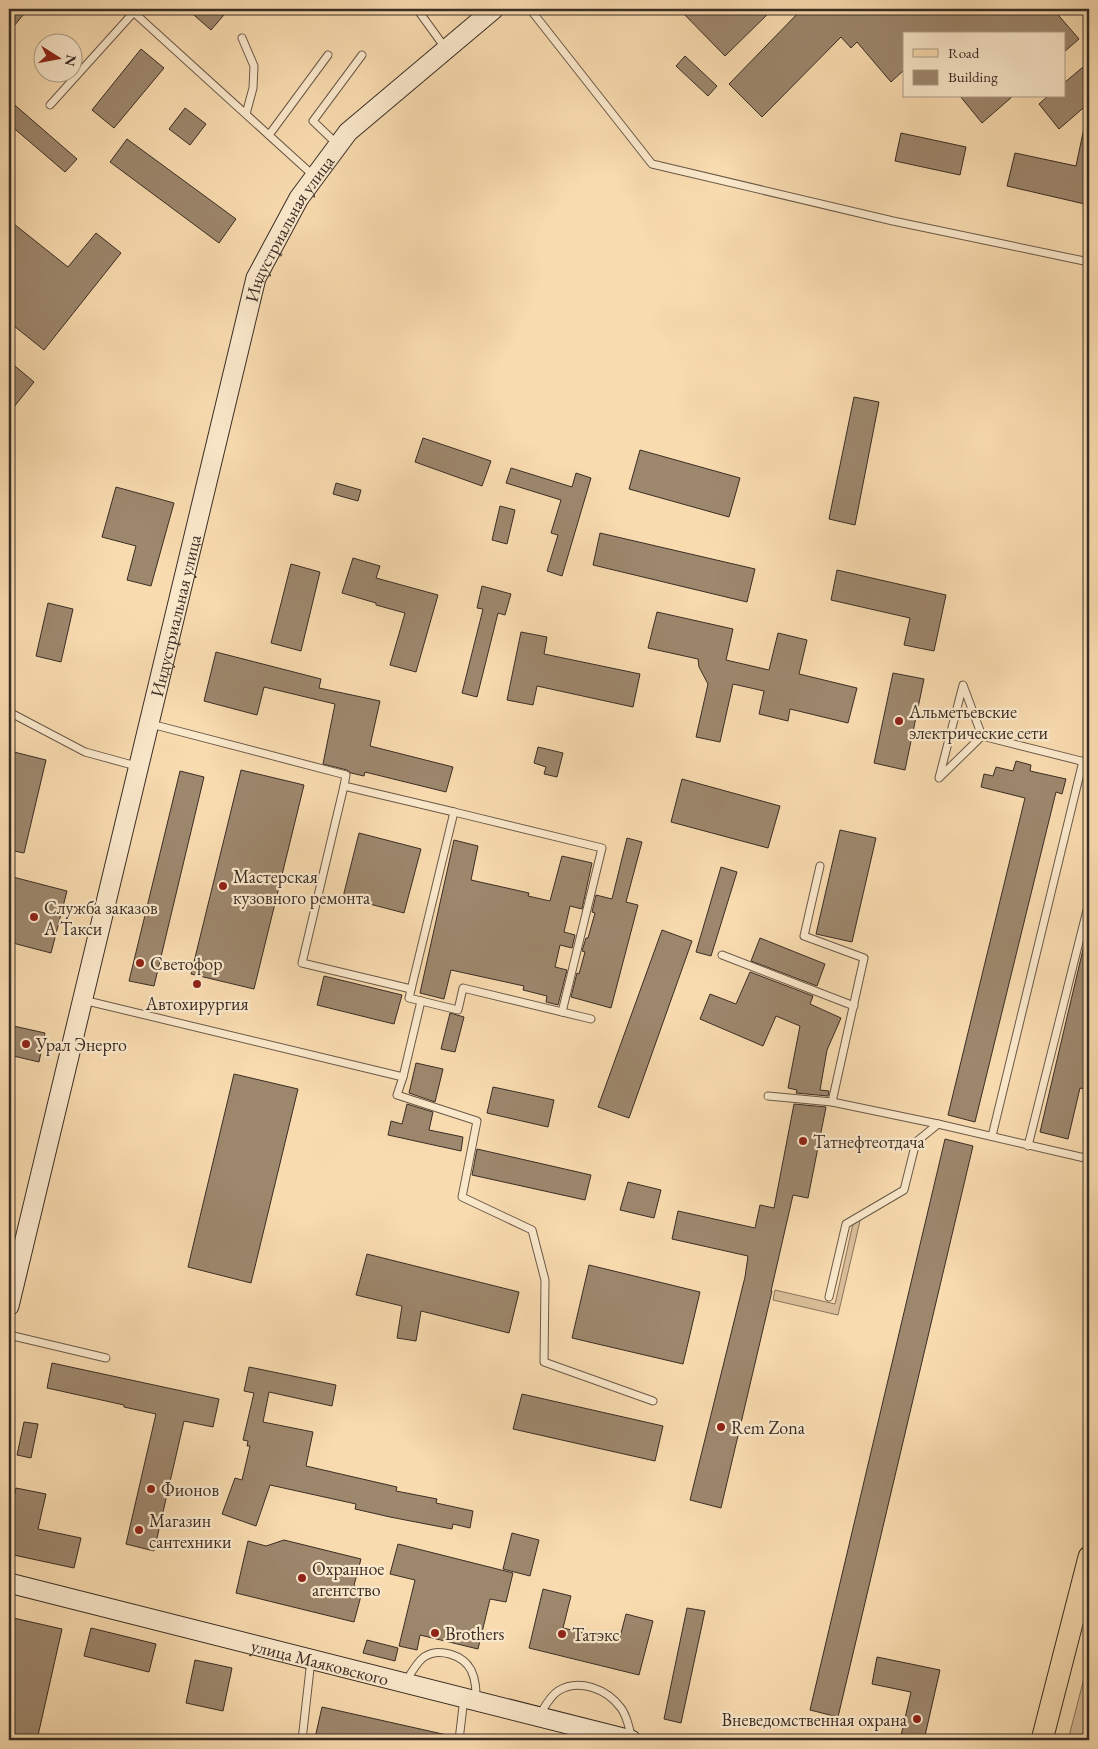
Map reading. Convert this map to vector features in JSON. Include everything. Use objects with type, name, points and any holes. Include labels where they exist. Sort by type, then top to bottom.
[{"type":"main road","points":[[1042,1740],[1089,1556]]},
{"type":"street","name":"Индустриальная улица","points":[[9,1306],[13,1270],[82,1000],[256,278],[299,198],[348,132],[494,9]]},
{"type":"street","name":"улица Маяковского","points":[[9,1583],[632,1740]]},
{"type":"lane","points":[[417,9],[446,49]]},
{"type":"lane","points":[[530,9],[652,164],[893,221],[1089,262]]},
{"type":"lane","points":[[50,105],[132,10],[314,177]]},
{"type":"lane","points":[[242,38],[254,66],[253,88],[246,114]]},
{"type":"lane","points":[[269,135],[328,55]]},
{"type":"lane","points":[[338,146],[313,121],[362,55]]},
{"type":"lane","points":[[963,685],[982,736],[957,760],[939,778],[963,685]]},
{"type":"lane","points":[[9,712],[86,752],[139,767]]},
{"type":"lane","points":[[149,723],[346,775],[302,963],[411,989]]},
{"type":"lane","points":[[982,736],[1086,762],[992,1136]]},
{"type":"lane","points":[[344,786],[602,848],[562,1012]]},
{"type":"lane","points":[[454,812],[409,998],[458,1010],[463,988],[591,1019]]},
{"type":"lane","points":[[820,866],[804,936],[864,958],[832,1102]]},
{"type":"lane","points":[[1028,1146],[1089,902]]},
{"type":"lane","points":[[722,955],[854,1006]]},
{"type":"lane","points":[[82,1000],[403,1077]]},
{"type":"lane","points":[[421,1001],[397,1095],[477,1120],[462,1197],[532,1230],[545,1280],[544,1362],[653,1401]]},
{"type":"lane","points":[[768,1096],[832,1102],[1089,1159]]},
{"type":"lane","points":[[829,1297],[846,1224],[904,1190],[916,1142],[938,1124]]},
{"type":"lane","points":[[9,1335],[106,1358]]},
{"type":"lane","points":[[405,1683],[415,1666],[425,1656],[444,1652],[459,1657],[470,1669],[476,1685],[470,1699],[460,1740]]},
{"type":"lane","points":[[302,1740],[311,1659]]},
{"type":"lane","points":[[538,1717],[556,1692],[570,1686],[586,1686],[606,1693],[622,1709],[632,1740]]},
{"type":"path","points":[[1087,1740],[1089,1730]]},
{"type":"shaded area","points":[[854,1219],[860,1221],[838,1315],[773,1300],[775,1290],[835,1304]]},
{"type":"shaded area","points":[[1089,1659],[1089,1740],[1068,1740]]},
{"type":"building","points":[[9,9],[28,9],[9,32]]},
{"type":"building","points":[[187,9],[229,9],[211,30]]},
{"type":"building","points":[[679,9],[773,9],[725,56]]},
{"type":"building","points":[[802,9],[1053,9],[1079,39],[1066,50],[1066,32],[903,32],[903,71],[891,82],[857,42],[851,48],[841,37],[762,117],[729,84]]},
{"type":"building","points":[[141,49],[164,68],[114,128],[92,110]]},
{"type":"building","points":[[685,56],[717,86],[708,96],[676,66]]},
{"type":"building","points":[[1089,62],[1089,103],[1059,129],[1039,104],[1046,98],[1066,98],[1066,81]]},
{"type":"building","points":[[962,98],[1011,98],[982,123]]},
{"type":"building","points":[[9,100],[77,159],[65,172],[9,124]]},
{"type":"building","points":[[185,108],[206,124],[190,145],[169,129]]},
{"type":"building","points":[[1084,128],[1089,129],[1089,205],[1007,186],[1015,153],[1076,166]]},
{"type":"building","points":[[901,133],[966,147],[960,175],[895,161]]},
{"type":"building","points":[[127,139],[236,219],[219,243],[110,162]]},
{"type":"building","points":[[9,220],[68,267],[96,233],[121,253],[44,350],[9,322]]},
{"type":"building","points":[[9,361],[34,382],[9,413]]},
{"type":"building","points":[[854,397],[879,402],[855,525],[829,519]]},
{"type":"building","points":[[423,438],[491,461],[482,486],[415,462]]},
{"type":"building","points":[[640,450],[740,478],[729,517],[629,489]]},
{"type":"building","points":[[511,468],[572,487],[576,473],[591,478],[562,576],[547,571],[558,535],[551,533],[561,500],[506,483]]},
{"type":"building","points":[[336,483],[361,490],[358,501],[333,494]]},
{"type":"building","points":[[116,487],[174,503],[151,586],[127,580],[136,546],[102,537]]},
{"type":"building","points":[[500,506],[515,510],[507,544],[492,540]]},
{"type":"building","points":[[600,533],[755,569],[747,602],[593,565]]},
{"type":"building","points":[[353,558],[380,566],[376,578],[438,595],[416,672],[390,665],[405,613],[342,593]]},
{"type":"building","points":[[291,564],[320,572],[301,651],[271,643]]},
{"type":"building","points":[[837,570],[946,595],[934,651],[904,645],[910,618],[831,600]]},
{"type":"building","points":[[482,586],[511,594],[505,615],[498,613],[477,697],[462,693],[483,609],[477,608]]},
{"type":"building","points":[[48,603],[73,609],[61,662],[36,656]]},
{"type":"building","points":[[657,612],[733,629],[726,660],[769,670],[778,633],[807,640],[799,674],[857,688],[848,723],[790,709],[788,721],[759,714],[764,691],[733,684],[720,742],[696,737],[708,684],[699,667],[698,659],[648,648]]},
{"type":"building","points":[[521,632],[547,637],[544,654],[640,674],[633,707],[537,686],[533,705],[507,700]]},
{"type":"building","points":[[216,652],[321,679],[319,688],[380,701],[370,746],[453,767],[446,792],[365,772],[364,776],[323,764],[335,704],[264,687],[257,715],[204,701]]},
{"type":"building","name":"Альметьевские электрические сети","points":[[893,673],[924,679],[905,770],[874,763]]},
{"type":"building","points":[[538,747],[563,753],[557,777],[544,774],[546,767],[534,763]]},
{"type":"building","points":[[14,752],[46,760],[24,853],[9,850],[9,776]]},
{"type":"building","points":[[1016,761],[1031,765],[1030,771],[1066,779],[1062,794],[1056,792],[975,1122],[948,1115],[1025,798],[981,787],[984,774],[993,776],[996,767],[1013,771]]},
{"type":"building","points":[[241,770],[304,785],[254,989],[191,974]]},
{"type":"building","points":[[180,771],[204,777],[154,986],[129,981]]},
{"type":"building","points":[[682,779],[780,806],[768,848],[671,822]]},
{"type":"building","points":[[840,830],[876,838],[852,942],[816,934]]},
{"type":"building","points":[[359,833],[421,849],[404,913],[343,897]]},
{"type":"building","points":[[627,838],[642,842],[626,902],[638,905],[611,1008],[571,997],[585,952],[582,951],[595,913],[592,912],[596,895],[612,899]]},
{"type":"building","points":[[454,840],[478,846],[471,880],[529,893],[528,896],[550,901],[562,856],[592,863],[582,909],[570,906],[564,932],[575,935],[572,948],[560,945],[555,967],[567,970],[558,1005],[546,1002],[547,996],[523,990],[524,986],[451,970],[444,999],[420,993]]},
{"type":"building","points":[[721,867],[737,872],[711,956],[696,952]]},
{"type":"building","name":"Служба заказов А Такси","points":[[9,876],[67,891],[51,953],[9,942]]},
{"type":"building","points":[[662,930],[692,941],[629,1118],[598,1107]]},
{"type":"building","points":[[760,938],[825,964],[817,986],[751,961]]},
{"type":"building","points":[[1085,941],[1089,942],[1089,1049],[1087,1059],[1089,1059],[1089,1090],[1080,1088],[1068,1139],[1040,1132]]},
{"type":"building","points":[[750,972],[813,996],[810,1004],[841,1018],[827,1050],[820,1090],[829,1091],[828,1096],[796,1093],[797,1090],[788,1088],[800,1026],[776,1016],[763,1046],[700,1019],[710,994],[736,1004]]},
{"type":"building","points":[[324,976],[402,995],[394,1024],[317,1005]]},
{"type":"building","points":[[450,1013],[464,1017],[455,1052],[441,1049]]},
{"type":"building","name":"Урал Энерго","points":[[9,1025],[45,1033],[39,1062],[9,1055]]},
{"type":"building","points":[[416,1063],[443,1069],[435,1102],[409,1093]]},
{"type":"building","points":[[234,1074],[298,1089],[251,1283],[188,1267]]},
{"type":"building","points":[[493,1087],[554,1100],[548,1127],[487,1113]]},
{"type":"building","points":[[407,1104],[433,1112],[429,1130],[463,1137],[461,1151],[388,1135],[391,1121],[402,1124]]},
{"type":"building","points":[[794,1104],[826,1107],[808,1198],[793,1195],[721,1508],[690,1500],[745,1277],[748,1256],[672,1239],[678,1211],[755,1228],[760,1205],[774,1208]]},
{"type":"building","points":[[945,1139],[973,1146],[838,1717],[810,1710]]},
{"type":"building","points":[[477,1149],[591,1175],[585,1200],[472,1175]]},
{"type":"building","points":[[628,1182],[661,1190],[654,1218],[620,1210]]},
{"type":"building","points":[[367,1254],[519,1292],[509,1333],[421,1311],[416,1341],[397,1338],[402,1306],[356,1295]]},
{"type":"building","points":[[589,1265],[700,1292],[683,1364],[572,1338]]},
{"type":"building","points":[[52,1363],[219,1399],[213,1427],[184,1421],[154,1551],[126,1544],[156,1414],[47,1388]]},
{"type":"building","points":[[249,1367],[336,1385],[332,1406],[269,1392],[263,1422],[313,1432],[306,1466],[397,1487],[396,1491],[437,1499],[436,1503],[473,1511],[470,1528],[453,1524],[452,1529],[390,1517],[355,1509],[356,1504],[270,1485],[256,1526],[222,1514],[235,1478],[242,1480],[250,1446],[247,1446],[248,1441],[243,1440],[254,1393],[244,1391]]},
{"type":"building","points":[[522,1394],[663,1426],[655,1461],[513,1429]]},
{"type":"building","points":[[24,1422],[38,1424],[31,1458],[17,1455]]},
{"type":"building","points":[[16,1488],[46,1494],[38,1529],[81,1538],[74,1568],[9,1554],[9,1521]]},
{"type":"building","points":[[512,1533],[539,1540],[530,1576],[503,1569]]},
{"type":"building","points":[[284,1540],[361,1559],[354,1585],[362,1592],[354,1622],[236,1593],[248,1541],[266,1546]]},
{"type":"building","points":[[398,1544],[513,1573],[506,1602],[490,1599],[478,1649],[420,1635],[417,1650],[399,1646],[415,1580],[390,1574]]},
{"type":"building","name":"Татэкс","points":[[543,1589],[571,1596],[563,1628],[619,1641],[626,1614],[653,1621],[639,1675],[529,1648]]},
{"type":"building","points":[[687,1608],[705,1611],[681,1723],[664,1719]]},
{"type":"building","points":[[9,1617],[62,1629],[37,1740],[9,1740]]},
{"type":"building","points":[[91,1628],[156,1644],[149,1672],[84,1656]]},
{"type":"building","points":[[367,1640],[398,1648],[395,1661],[363,1653]]},
{"type":"building","name":"Вневедомственная охрана","points":[[877,1657],[940,1670],[924,1740],[900,1740],[911,1692],[872,1684]]},
{"type":"building","points":[[195,1660],[232,1668],[223,1711],[186,1703]]},
{"type":"building","points":[[322,1707],[447,1735],[446,1740],[326,1740],[315,1738]]},
{"type":"place","name":"Альметьевские электрические сети","points":[[899,721]]},
{"type":"place","name":"Мастерская кузовного ремонта","points":[[223,886]]},
{"type":"place","name":"Служба заказов А Такси","points":[[34,917]]},
{"type":"place","name":"Светофор","points":[[140,963]]},
{"type":"place","name":"Автохирургия","points":[[197,984]]},
{"type":"place","name":"Урал Энерго","points":[[26,1044]]},
{"type":"place","name":"Татнефтеотдача","points":[[803,1141]]},
{"type":"place","name":"Rem Zona","points":[[721,1427]]},
{"type":"place","name":"Фионов","points":[[151,1489]]},
{"type":"place","name":"Магазин сантехники","points":[[139,1530]]},
{"type":"place","name":"Охранное агентство","points":[[302,1578]]},
{"type":"place","name":"Brothers","points":[[435,1633]]},
{"type":"place","name":"Татэкс","points":[[562,1634]]},
{"type":"place","name":"Вневедомственная охрана","points":[[917,1719]]}]
